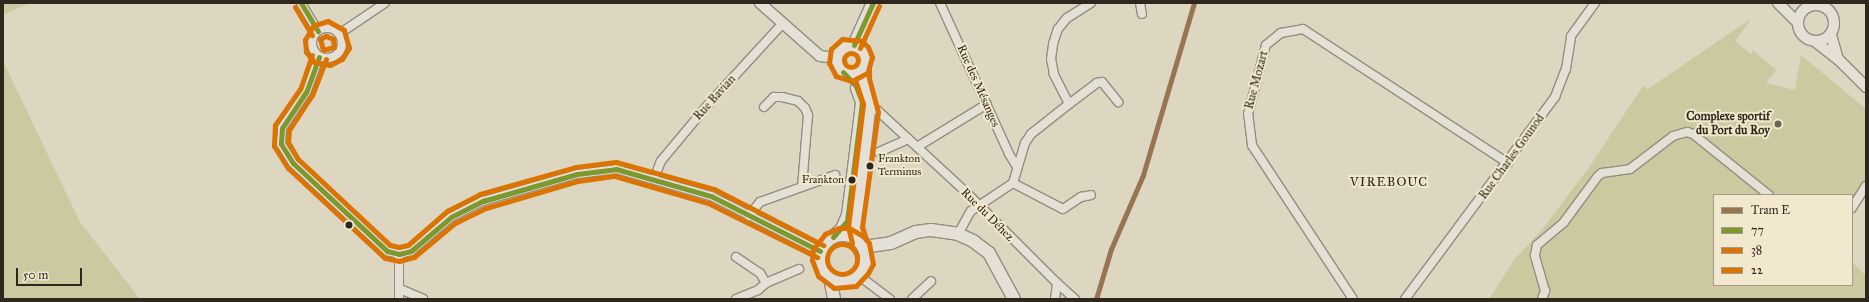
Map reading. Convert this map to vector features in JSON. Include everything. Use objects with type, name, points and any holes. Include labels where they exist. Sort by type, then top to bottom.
[{"type":"main road","points":[[854,45],[873,3]]},
{"type":"main road","points":[[834,299],[830,278],[821,266],[820,251],[847,221],[861,107],[856,86],[837,66],[836,58],[844,46],[854,45],[864,54],[862,79],[871,112],[855,228],[866,262]]},
{"type":"main road","points":[[843,72],[856,73],[862,68]]},
{"type":"main road","points":[[837,299],[866,262],[891,243],[916,232],[931,230],[958,234],[973,241],[989,253],[1014,299]]},
{"type":"main road","points":[[833,237],[847,235],[861,244],[891,243]]},
{"type":"main road","points":[[830,278],[836,281],[853,278]]},
{"type":"street","points":[[301,3],[318,31]]},
{"type":"street","points":[[339,34],[385,3]]},
{"type":"street","points":[[760,3],[820,56],[836,58]]},
{"type":"street","name":"Rue des Mésanges","points":[[940,3],[1009,154],[1017,167]]},
{"type":"street","points":[[1069,104],[1054,74],[1051,58],[1053,44],[1058,29],[1067,18],[1091,3]]},
{"type":"street","points":[[1140,3],[1142,14]]},
{"type":"street","name":"Rue Charles Gounod","points":[[1405,299],[1508,163],[1555,97],[1566,69],[1571,36],[1595,3]]},
{"type":"street","points":[[1781,5],[1808,7],[1820,5],[1831,12],[1835,23],[1831,35],[1838,58]]},
{"type":"street","points":[[1781,5],[1798,23],[1802,35],[1816,42],[1838,58],[1866,87]]},
{"type":"street","points":[[1798,23],[1802,11],[1808,7]]},
{"type":"street","name":"Rue Bavian","points":[[654,179],[661,161],[706,107],[783,23]]},
{"type":"street","points":[[327,28],[339,34],[342,42],[338,54],[329,58],[320,56],[312,44],[318,31],[327,28]]},
{"type":"street","name":"Rue Mozart","points":[[1353,299],[1252,145],[1248,114],[1266,45],[1281,33],[1303,29],[1508,163]]},
{"type":"street","points":[[1816,42],[1831,35]]},
{"type":"street","points":[[320,56],[306,92],[282,128],[280,138],[283,149],[293,163],[381,247],[399,254],[411,251],[464,209],[506,193],[601,169],[628,170],[711,196],[820,251]]},
{"type":"street","points":[[958,234],[965,219],[979,206],[1013,183],[1017,167],[1031,134],[1097,83],[1102,82],[1118,102]]},
{"type":"street","points":[[764,107],[774,98],[782,97],[798,101],[805,108],[808,115],[802,187]]},
{"type":"street","points":[[917,147],[987,104]]},
{"type":"street","name":"Rue du Déhez","points":[[877,110],[1075,299]]},
{"type":"street","points":[[1542,299],[1545,291],[1535,255],[1537,245],[1564,222],[1598,176],[1602,173],[1630,169],[1673,136],[1687,132],[1693,134],[1768,194]]},
{"type":"street","points":[[879,152],[908,139]]},
{"type":"street","points":[[749,216],[760,202],[835,175]]},
{"type":"street","points":[[1013,183],[1063,209],[1081,197],[1091,195]]},
{"type":"street","points":[[1853,206],[1866,186]]},
{"type":"street","points":[[399,254],[399,299]]},
{"type":"street","points":[[736,257],[760,273],[766,283]]},
{"type":"street","points":[[736,299],[758,290],[766,283],[800,270]]},
{"type":"street","points":[[853,278],[890,299]]},
{"type":"street","points":[[912,299],[931,281]]},
{"type":"street","points":[[1055,299],[1057,283]]},
{"type":"street","points":[[400,289],[423,299]]},
{"type":"shaded area","points":[[3,3],[30,3],[3,15]]},
{"type":"shaded area","points":[[1749,20],[1750,21],[1735,41],[1751,54],[1753,50],[1776,70],[1766,83],[1795,90],[1801,55],[1866,109],[1866,177],[1853,198],[1853,194],[1713,194],[1713,286],[1853,286],[1853,263],[1866,276],[1866,299],[1489,299],[1514,260],[1545,226],[1590,166],[1643,86],[1648,89]]},
{"type":"shaded area","points":[[3,61],[80,222],[140,299],[3,299]]},
{"type":"tram line","name":"E","points":[[1096,299],[1111,249],[1143,175],[1194,3]]},
{"type":"transit line","name":"77","points":[[301,3],[318,31]]},
{"type":"transit line","name":"77","points":[[854,45],[873,3]]},
{"type":"transit line","name":"38","points":[[860,48],[879,6]]},
{"type":"transit line","name":"38","points":[[295,7],[312,35]]},
{"type":"transit line","name":"38","points":[[313,26],[305,40],[306,52],[314,62],[330,65],[342,59],[349,48],[344,30],[328,21],[315,25]]},
{"type":"transit line","name":"22","points":[[326,36],[333,39],[334,47],[323,50],[320,39],[326,36]]},
{"type":"transit line","name":"38","points":[[867,73],[852,81],[836,76],[829,63],[831,49],[842,39],[862,41],[868,47],[872,57],[868,71]]},
{"type":"transit line","name":"22","points":[[851,53],[856,55],[858,60],[856,65],[851,67],[846,65],[844,60],[846,55],[851,53]]},
{"type":"transit line","name":"38","points":[[312,55],[300,89],[275,125],[274,146],[288,168],[385,258],[399,261],[414,257],[455,223],[486,208],[578,181],[615,176],[708,203],[817,257]]},
{"type":"transit line","name":"77","points":[[319,57],[306,92],[282,128],[281,144],[293,163],[387,251],[399,254],[411,251],[451,217],[483,201],[577,174],[616,169],[711,196],[820,251]]},
{"type":"transit line","name":"22","points":[[326,59],[312,95],[289,130],[288,142],[298,159],[390,245],[399,247],[408,245],[447,211],[480,194],[576,167],[616,162],[714,189],[823,245]]},
{"type":"transit line","name":"38","points":[[866,239],[862,227],[878,112],[869,78],[869,68]]},
{"type":"transit line","name":"77","points":[[833,237],[847,221],[862,102],[856,86],[843,72]]},
{"type":"transit line","name":"22","points":[[852,243],[848,227],[863,104],[855,80]]},
{"type":"transit line","name":"38","points":[[813,249],[812,260],[818,276],[834,288],[856,286],[868,273],[873,264],[869,243],[863,236],[849,228],[839,228],[825,234],[814,248]]},
{"type":"transit line","name":"22","points":[[842,244],[853,248],[857,259],[853,270],[842,274],[831,270],[827,259],[831,248],[842,244]]},
{"type":"place","name":"Complexe sportif du Port du Roy","points":[[1778,124]]},
{"type":"place","name":"Frankton Terminus","points":[[870,166]]},
{"type":"place","name":"Frankton","points":[[852,180]]},
{"type":"district","name":"VIREBOUC","points":[[1389,182]]}]
